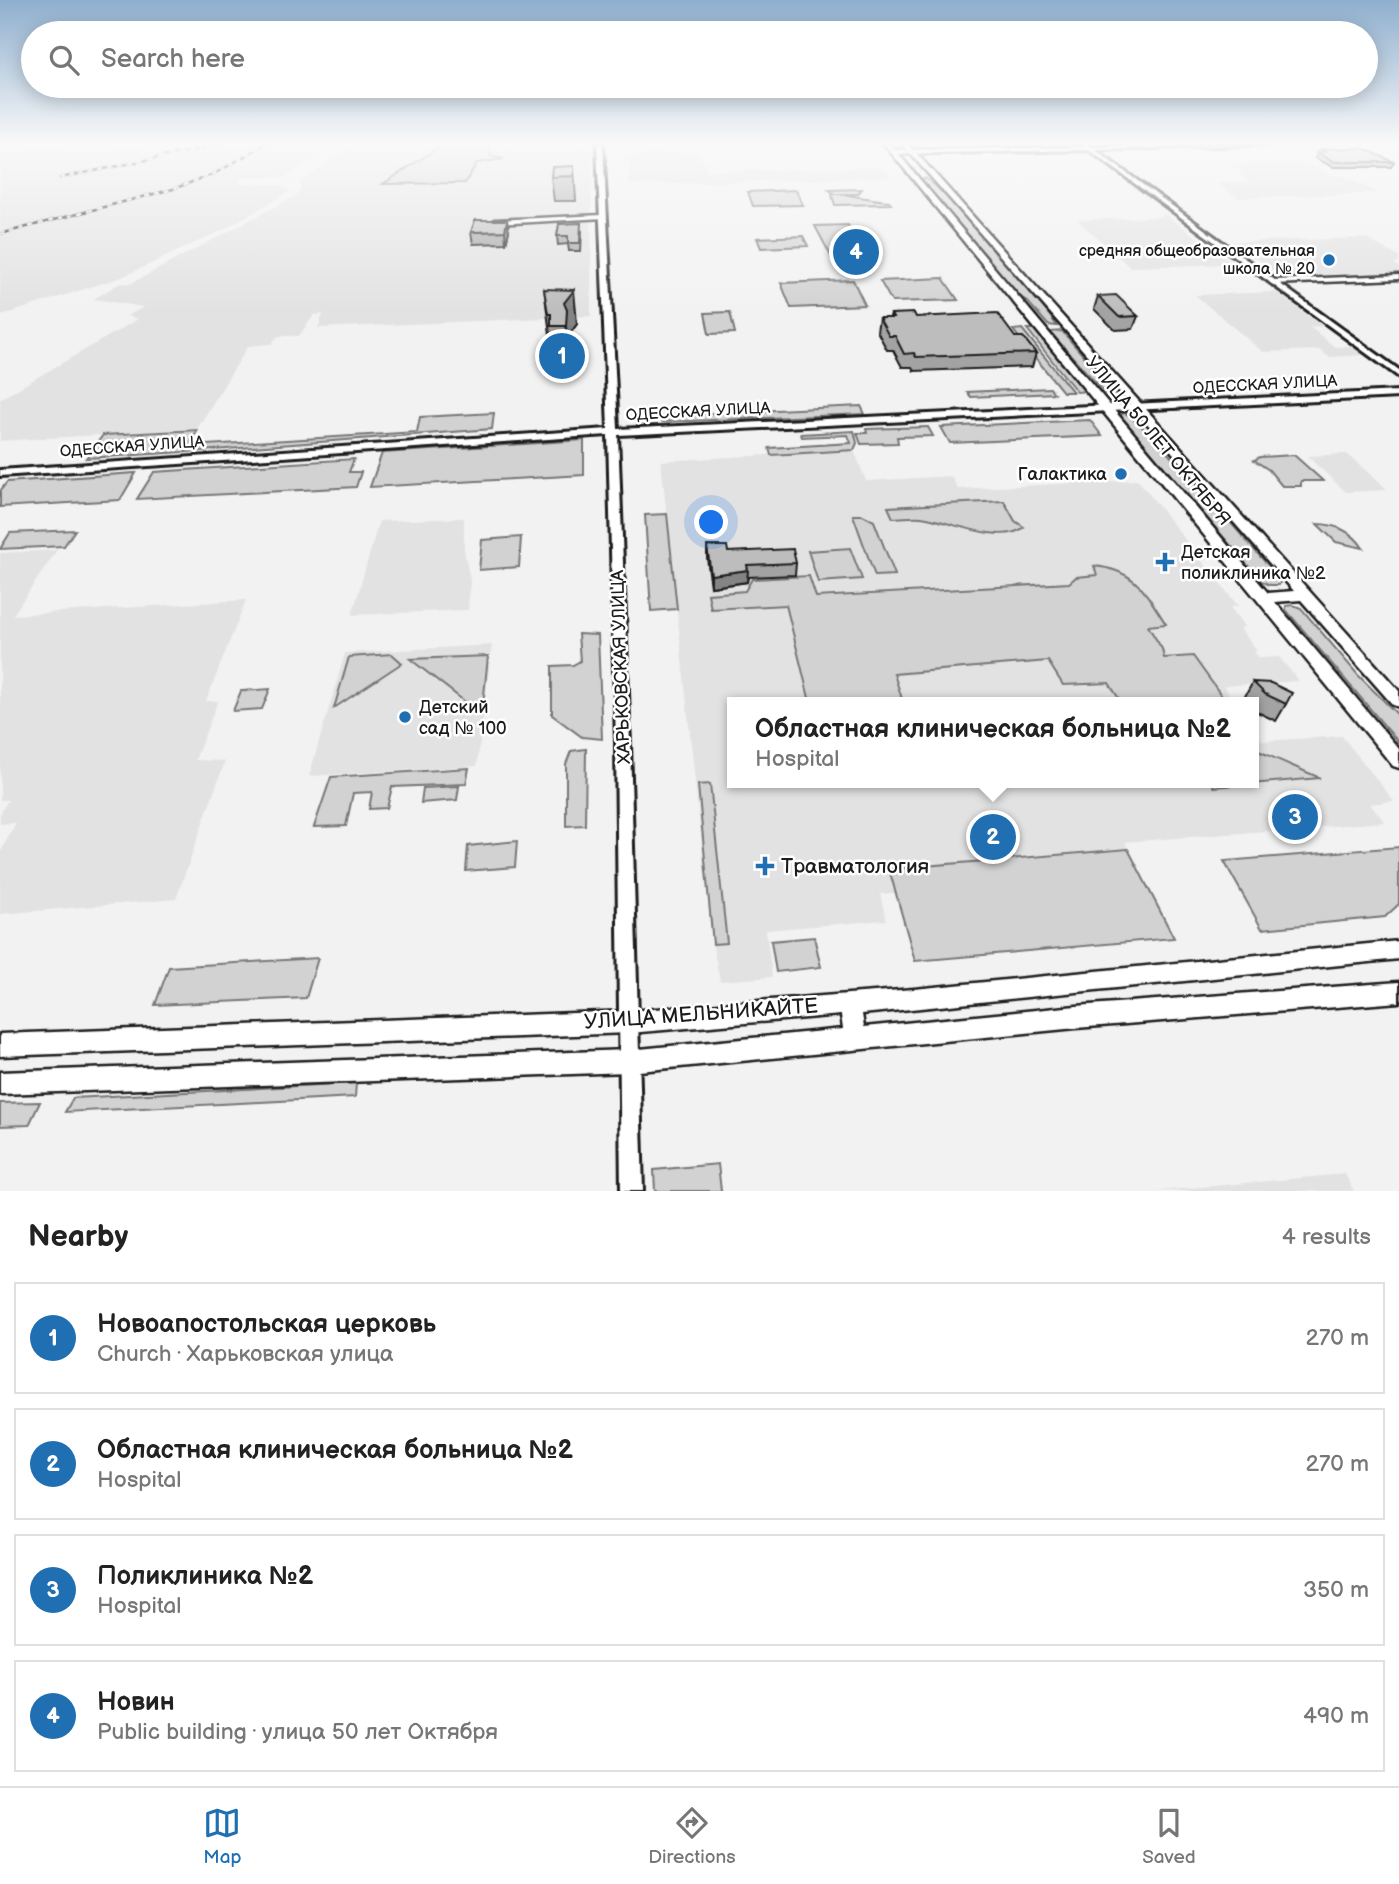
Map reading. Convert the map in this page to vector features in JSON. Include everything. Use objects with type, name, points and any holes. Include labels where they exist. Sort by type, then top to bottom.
[{"type":"main road","name":"УЛИЦА 50 ЛЕТ ОКТЯБРЯ","points":[[932,200],[1399,761]]},
{"type":"main road","name":"УЛИЦА 50 ЛЕТ ОКТЯБРЯ","points":[[955,200],[1399,701]]},
{"type":"main road","points":[[1037,326],[1054,330],[1064,324]]},
{"type":"main road","points":[[1263,598],[1305,596]]},
{"type":"main road","name":"УЛИЦА МЕЛЬНИКАЙТЕ","points":[[0,1045],[629,1021],[849,1003],[1399,950]]},
{"type":"main road","name":"УЛИЦА МЕЛЬНИКАЙТЕ","points":[[0,1083],[629,1061],[1076,1017],[1399,992]]},
{"type":"main road","points":[[849,1003],[856,1040]]},
{"type":"street","name":"ХАРЬКОВСКАЯ УЛИЦА","points":[[602,200],[613,432],[632,1191]]},
{"type":"street","points":[[1159,200],[1399,374]]},
{"type":"street","points":[[490,222],[602,217]]},
{"type":"street","points":[[1272,282],[1399,277]]},
{"type":"street","name":"ОДЕССКАЯ УЛИЦА","points":[[0,473],[613,432],[1399,394]]},
{"type":"shaded area","points":[[0,200],[276,200],[223,230],[122,277],[0,316]]},
{"type":"shaded area","points":[[288,200],[592,200],[591,316],[318,328],[323,314],[314,315],[299,336],[278,336],[271,344],[248,346],[197,429],[0,441],[0,399],[138,319],[127,316],[144,307],[94,299],[120,283],[130,284]]},
{"type":"shaded area","points":[[751,200],[800,200],[803,205],[753,206]]},
{"type":"shaded area","points":[[833,200],[878,200],[889,201],[891,204],[835,205]]},
{"type":"shaded area","points":[[937,200],[949,200],[969,221],[1057,326],[1048,325],[1028,302],[1015,293]]},
{"type":"shaded area","points":[[1161,215],[1166,215],[1234,264],[1130,267],[1077,220],[1162,217]]},
{"type":"shaded area","points":[[848,225],[866,256],[832,258],[815,226]]},
{"type":"shaded area","points":[[803,236],[808,246],[761,248],[757,238]]},
{"type":"shaded area","name":"средняя общеобразовательная школа № 20","points":[[1366,238],[1399,257],[1399,263],[1394,264],[1399,267],[1399,273],[1283,277],[1232,242]]},
{"type":"shaded area","points":[[943,278],[958,300],[892,302],[880,281]]},
{"type":"shaded area","points":[[853,280],[865,305],[791,308],[781,283]]},
{"type":"shaded area","points":[[1276,292],[1323,326],[1310,327],[1335,347],[1351,346],[1363,355],[1329,357],[1320,350],[1263,352],[1195,295]]},
{"type":"shaded area","points":[[730,312],[735,333],[709,334],[705,313]]},
{"type":"shaded area","points":[[1022,329],[1073,392],[1063,392],[1013,330]]},
{"type":"shaded area","points":[[1027,329],[1036,329],[1087,391],[1077,392]]},
{"type":"shaded area","points":[[1062,331],[1117,395],[1106,394],[1050,332]]},
{"type":"shaded area","points":[[1050,388],[1054,393],[971,397],[967,392]]},
{"type":"shaded area","points":[[861,406],[865,414],[664,422],[673,415]]},
{"type":"shaded area","points":[[494,413],[492,429],[186,452],[190,446],[417,432],[420,417]]},
{"type":"shaded area","points":[[1124,413],[1145,429],[1185,471],[1281,580],[1279,585],[1261,581],[1120,416]]},
{"type":"shaded area","points":[[1090,420],[1102,436],[950,443],[941,427]]},
{"type":"shaded area","points":[[928,427],[933,436],[897,437],[898,443],[861,444],[857,433],[867,433],[866,429]]},
{"type":"shaded area","points":[[198,430],[184,452],[86,458],[103,435]]},
{"type":"shaded area","points":[[854,431],[857,443],[854,450],[771,455],[769,448],[851,443],[848,435],[802,437],[801,434]]},
{"type":"shaded area","points":[[584,440],[584,475],[370,487],[382,453]]},
{"type":"shaded area","points":[[854,450],[866,481],[951,476],[958,489],[1138,480],[1238,606],[1230,607],[1245,627],[1240,628],[1257,651],[1254,652],[1259,658],[1279,657],[1299,681],[1224,686],[1231,697],[727,697],[727,788],[1259,788],[1259,737],[1262,741],[1342,736],[1394,801],[1370,804],[1385,822],[1125,842],[1140,873],[880,894],[886,920],[766,930],[772,977],[720,981],[712,941],[661,461]]},
{"type":"shaded area","points":[[1347,454],[1388,490],[1346,492],[1307,456]]},
{"type":"shaded area","points":[[1294,455],[1323,481],[1301,481],[1301,486],[1282,486],[1269,470],[1254,460],[1260,457]]},
{"type":"shaded area","points":[[354,459],[349,472],[361,472],[356,487],[137,499],[154,472]]},
{"type":"shaded area","points":[[136,473],[120,500],[0,507],[0,491],[7,482]]},
{"type":"shaded area","points":[[1004,501],[1015,521],[1024,527],[1003,534],[921,517],[893,518],[888,507]]},
{"type":"shaded area","points":[[667,514],[677,609],[651,611],[645,515]]},
{"type":"shaded area","points":[[853,515],[863,515],[874,521],[895,575],[875,576]]},
{"type":"shaded area","points":[[464,518],[464,550],[470,580],[468,610],[352,615],[379,521]]},
{"type":"shaded area","points":[[1317,524],[1343,530],[1363,548],[1336,542]]},
{"type":"shaded area","points":[[75,530],[64,546],[0,549],[10,533]]},
{"type":"shaded area","points":[[521,537],[519,567],[479,570],[482,540]]},
{"type":"shaded area","points":[[850,548],[862,579],[818,582],[808,551]]},
{"type":"shaded area","points":[[57,550],[13,615],[246,600],[206,701],[218,701],[195,760],[225,761],[176,899],[0,914],[0,853],[16,823],[0,824],[0,814],[8,800],[0,800],[0,553]]},
{"type":"shaded area","points":[[1094,566],[1120,572],[1138,584],[1166,624],[1148,626],[1162,649],[1164,658],[1193,656],[1222,697],[1118,697],[1109,683],[1063,685],[1048,661],[894,674],[901,697],[809,697],[786,605],[711,609],[708,594],[745,591],[752,579],[809,576],[816,597],[1069,583],[1076,577],[1097,575]]},
{"type":"shaded area","points":[[1286,606],[1301,608],[1358,675],[1399,716],[1399,743],[1286,610]]},
{"type":"shaded area","points":[[578,634],[598,635],[602,739],[582,737],[552,715],[552,666],[573,665],[580,661]]},
{"type":"shaded area","name":"Детский сад № 100","points":[[492,645],[477,766],[309,776],[345,653]]},
{"type":"shaded area","points":[[392,654],[402,663],[334,708],[349,657]]},
{"type":"shaded area","points":[[488,656],[482,715],[410,659]]},
{"type":"shaded area","points":[[270,689],[262,709],[233,711],[241,691]]},
{"type":"shaded area","points":[[586,749],[585,825],[566,826],[566,764],[571,751]]},
{"type":"shaded area","points":[[1259,751],[1320,778],[1259,783]]},
{"type":"shaded area","points":[[469,768],[466,784],[392,787],[387,808],[369,809],[372,792],[353,793],[346,826],[314,827],[331,777]]},
{"type":"shaded area","points":[[710,784],[727,943],[713,944],[698,785]]},
{"type":"shaded area","points":[[459,786],[457,800],[421,803],[423,788]]},
{"type":"shaded area","points":[[517,841],[515,867],[466,871],[468,846]]},
{"type":"shaded area","points":[[1399,847],[1399,904],[1385,917],[1262,929],[1224,861]]},
{"type":"shaded area","points":[[1128,849],[1174,938],[915,961],[889,869]]},
{"type":"shaded area","points":[[814,937],[821,967],[776,972],[771,941]]},
{"type":"shaded area","points":[[318,958],[306,998],[155,1005],[169,967]]},
{"type":"shaded area","points":[[356,1083],[355,1097],[65,1112],[73,1098]]},
{"type":"shaded area","points":[[40,1102],[29,1125],[0,1126],[0,1103]]},
{"type":"shaded area","points":[[718,1164],[721,1191],[655,1191],[654,1170]]},
{"type":"shaded area","points":[[1345,1174],[1354,1191],[1157,1191]]},
{"type":"building","points":[[475,220],[507,220],[505,231],[471,232]]},
{"type":"building","points":[[581,223],[580,243],[568,243],[568,236],[557,236],[559,224]]},
{"type":"building","points":[[544,289],[574,290],[564,303],[567,310],[566,326],[551,326],[551,314],[548,314]]},
{"type":"building","points":[[1116,295],[1138,316],[1119,317],[1098,296]]},
{"type":"building","points":[[914,313],[916,317],[997,313],[1015,337],[1023,337],[1036,353],[916,357],[914,353],[904,354],[895,336],[889,336],[879,318],[893,318],[891,314]]},
{"type":"building","points":[[707,546],[727,546],[728,552],[793,549],[796,563],[747,565],[748,570],[711,575]]},
{"type":"building","points":[[1253,682],[1271,683],[1292,693],[1286,704],[1265,694]]},
{"type":"railway","points":[[0,234],[132,200]]},
{"type":"place","name":"Новин","points":[[856,252]]},
{"type":"place","name":"средняя общеобразовательная школа № 20","points":[[1329,260]]},
{"type":"place","name":"Новоапостольская церковь","points":[[562,356]]},
{"type":"place","name":"Галактика","points":[[1121,474]]},
{"type":"place","name":"Детская поликлиника №2","points":[[1165,562]]},
{"type":"place","name":"Детский сад № 100","points":[[405,717]]},
{"type":"place","name":"Поликлиника №2","points":[[1295,817]]},
{"type":"place","name":"Областная клиническая больница №2","points":[[993,837]]},
{"type":"place","name":"Травматология","points":[[765,866]]}]
